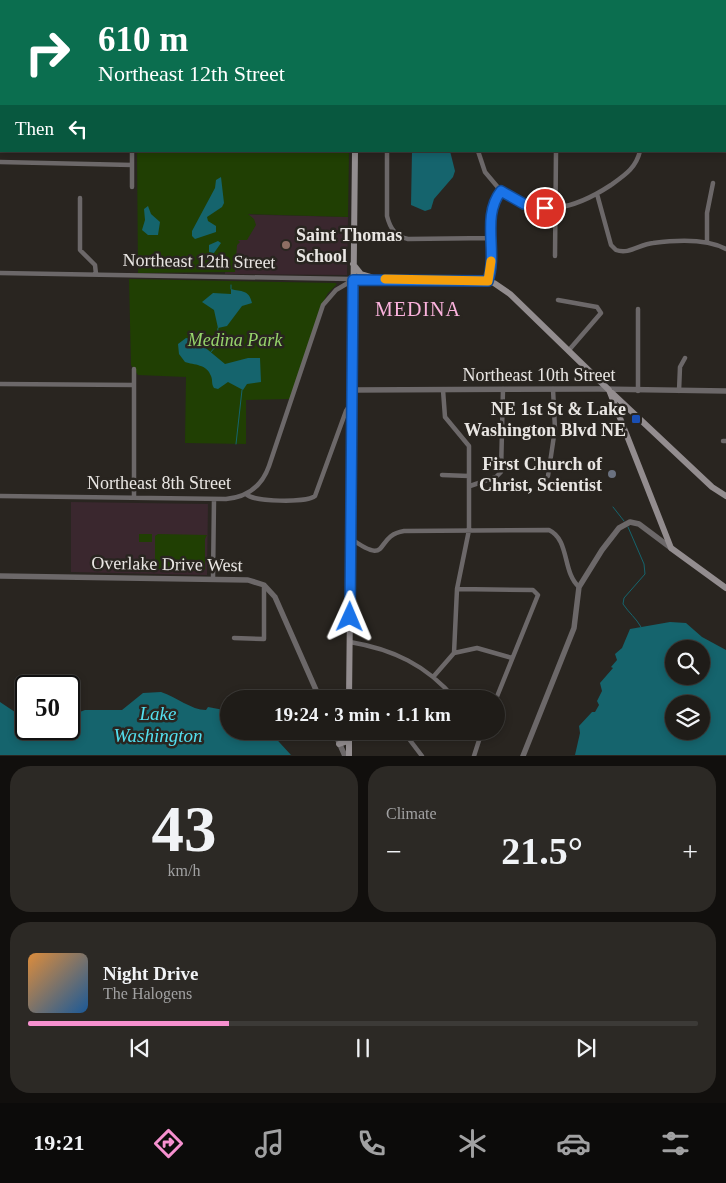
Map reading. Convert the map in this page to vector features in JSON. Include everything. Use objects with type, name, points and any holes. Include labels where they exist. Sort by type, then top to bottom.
[{"type":"main road","points":[[349,690],[355,152]]},
{"type":"main road","points":[[353,264],[362,274],[376,279]]},
{"type":"main road","name":"Northeast 12th Street","points":[[353,280],[488,281]]},
{"type":"main road","points":[[488,281],[510,294],[712,487],[726,496]]},
{"type":"main road","points":[[609,390],[671,548],[726,588]]},
{"type":"main road","points":[[623,422],[624,415],[628,412],[633,413]]},
{"type":"main road","points":[[340,744],[346,740]]},
{"type":"main road","points":[[349,740],[349,756]]},
{"type":"street","points":[[132,152],[132,187]]},
{"type":"street","points":[[387,152],[387,216],[392,230],[402,238],[408,239],[491,238]]},
{"type":"street","points":[[478,152],[485,172],[501,191],[524,204],[556,208],[581,202],[597,194],[628,173],[634,166],[640,152]]},
{"type":"street","points":[[555,256],[556,152]]},
{"type":"street","points":[[0,162],[132,165]]},
{"type":"street","points":[[707,242],[707,213],[713,183]]},
{"type":"street","points":[[488,281],[491,260],[491,210],[501,191]]},
{"type":"street","points":[[597,194],[611,245],[619,251],[629,251],[652,243],[707,242],[726,249]]},
{"type":"street","points":[[80,198],[80,250],[95,265],[96,274]]},
{"type":"street","name":"Northeast 12th Street","points":[[0,272],[353,280]]},
{"type":"street","points":[[334,279],[339,283],[338,289]]},
{"type":"street","points":[[246,494],[258,485],[266,473],[320,313],[327,299],[338,289],[353,280]]},
{"type":"street","points":[[558,300],[597,307],[601,313],[569,350]]},
{"type":"street","points":[[638,309],[638,391]]},
{"type":"street","points":[[679,391],[680,367],[685,358]]},
{"type":"street","points":[[134,369],[134,498]]},
{"type":"street","points":[[0,384],[134,385]]},
{"type":"street","points":[[470,486],[496,477],[501,472],[503,389]]},
{"type":"street","points":[[548,476],[555,429],[553,389]]},
{"type":"street","name":"Northeast 10th Street","points":[[352,390],[553,389],[726,391]]},
{"type":"street","points":[[443,390],[445,418],[469,446],[469,530],[457,589],[454,653]]},
{"type":"street","name":"Northeast 8th Street","points":[[0,496],[214,499],[234,498],[246,494],[255,499],[307,500],[316,496],[346,411],[351,403]]},
{"type":"street","points":[[442,475],[470,476]]},
{"type":"street","points":[[213,579],[214,499]]},
{"type":"street","points":[[523,756],[574,628],[579,587],[602,550],[622,525],[636,523],[671,548]]},
{"type":"street","points":[[350,538],[374,552],[382,548],[393,534],[401,531],[546,530],[553,532],[560,540],[570,574],[579,587]]},
{"type":"street","points":[[660,540],[666,535]]},
{"type":"street","name":"Overlake Drive West","points":[[0,576],[248,580],[264,584],[275,597],[316,690]]},
{"type":"street","points":[[234,638],[264,639],[264,584]]},
{"type":"street","points":[[457,589],[533,590],[537,592],[538,598],[500,690]]},
{"type":"street","points":[[350,642],[394,652],[434,676],[447,690]]},
{"type":"street","points":[[434,676],[454,653],[470,649],[483,649],[512,658]]},
{"type":"street","points":[[338,740],[345,756]]},
{"type":"street","points":[[410,740],[422,756]]},
{"type":"street","points":[[474,756],[478,740]]},
{"type":"shaded area","name":"Saint Thomas School","points":[[226,214],[348,217],[347,275],[225,274]]},
{"type":"shaded area","points":[[71,502],[208,504],[207,575],[71,572]]},
{"type":"green space","points":[[137,152],[349,152],[348,217],[248,214],[254,219],[256,225],[247,240],[238,240],[240,242],[237,245],[235,272],[138,273]]},
{"type":"green space","name":"Medina Park","points":[[129,279],[337,284],[328,293],[320,308],[290,399],[246,400],[246,444],[185,443],[186,377],[138,375],[131,365]]},
{"type":"green space","points":[[139,534],[152,534],[152,542],[139,542]]},
{"type":"green space","points":[[158,534],[207,535],[205,539],[205,569],[203,571],[155,569],[155,536]]},
{"type":"water","points":[[412,152],[450,152],[455,171],[453,177],[434,199],[431,209],[425,211],[411,205]]},
{"type":"water","points":[[221,177],[224,203],[222,207],[207,217],[208,221],[216,226],[216,232],[195,239],[192,236],[192,231],[215,188],[216,180]]},
{"type":"water","points":[[148,206],[151,214],[160,222],[158,235],[148,235],[142,230],[145,220],[144,209]]},
{"type":"water","points":[[218,241],[221,243],[214,253],[209,252],[209,245]]},
{"type":"water","points":[[231,289],[247,293],[252,303],[242,306],[227,326],[218,328],[214,310],[202,302],[213,293],[231,294]]},
{"type":"water","points":[[186,338],[196,340],[225,364],[248,358],[260,358],[261,382],[247,384],[243,390],[228,382],[218,389],[214,388],[207,369],[185,362],[179,354],[178,344]]},
{"type":"water","points":[[670,622],[686,623],[708,640],[665,640],[665,685],[710,685],[710,641],[726,650],[726,755],[575,755],[580,733],[579,726],[592,712],[595,712],[599,705],[597,701],[602,691],[600,683],[613,668],[611,667],[617,660],[615,654],[622,648],[630,629]]},
{"type":"water","name":"Lake Washington","points":[[161,692],[195,708],[206,710],[208,707],[220,709],[220,740],[277,740],[291,755],[0,755],[0,702],[15,712],[15,740],[80,740],[80,712],[85,710],[122,710],[143,693]]},
{"type":"waterway","points":[[210,353],[216,346],[218,328]]},
{"type":"waterway","points":[[236,444],[242,390]]},
{"type":"waterway","points":[[613,507],[624,521]]},
{"type":"waterway","points":[[628,527],[644,564],[645,574],[624,598],[623,604],[641,627]]},
{"type":"slow traffic","points":[[385,279],[481,279],[488,281],[491,261]]},
{"type":"place","name":"Saint Thomas School","points":[[286,245]]},
{"type":"place","name":"NE 1st St & Lake Washington Blvd NE","points":[[636,419]]},
{"type":"place","name":"First Church of Christ, Scientist","points":[[612,474]]},
{"type":"district","name":"MEDINA","points":[[418,309]]},
{"type":"route","points":[[350,617],[353,280],[481,279],[488,281],[491,260],[491,210],[501,191],[524,204],[545,208]]}]
